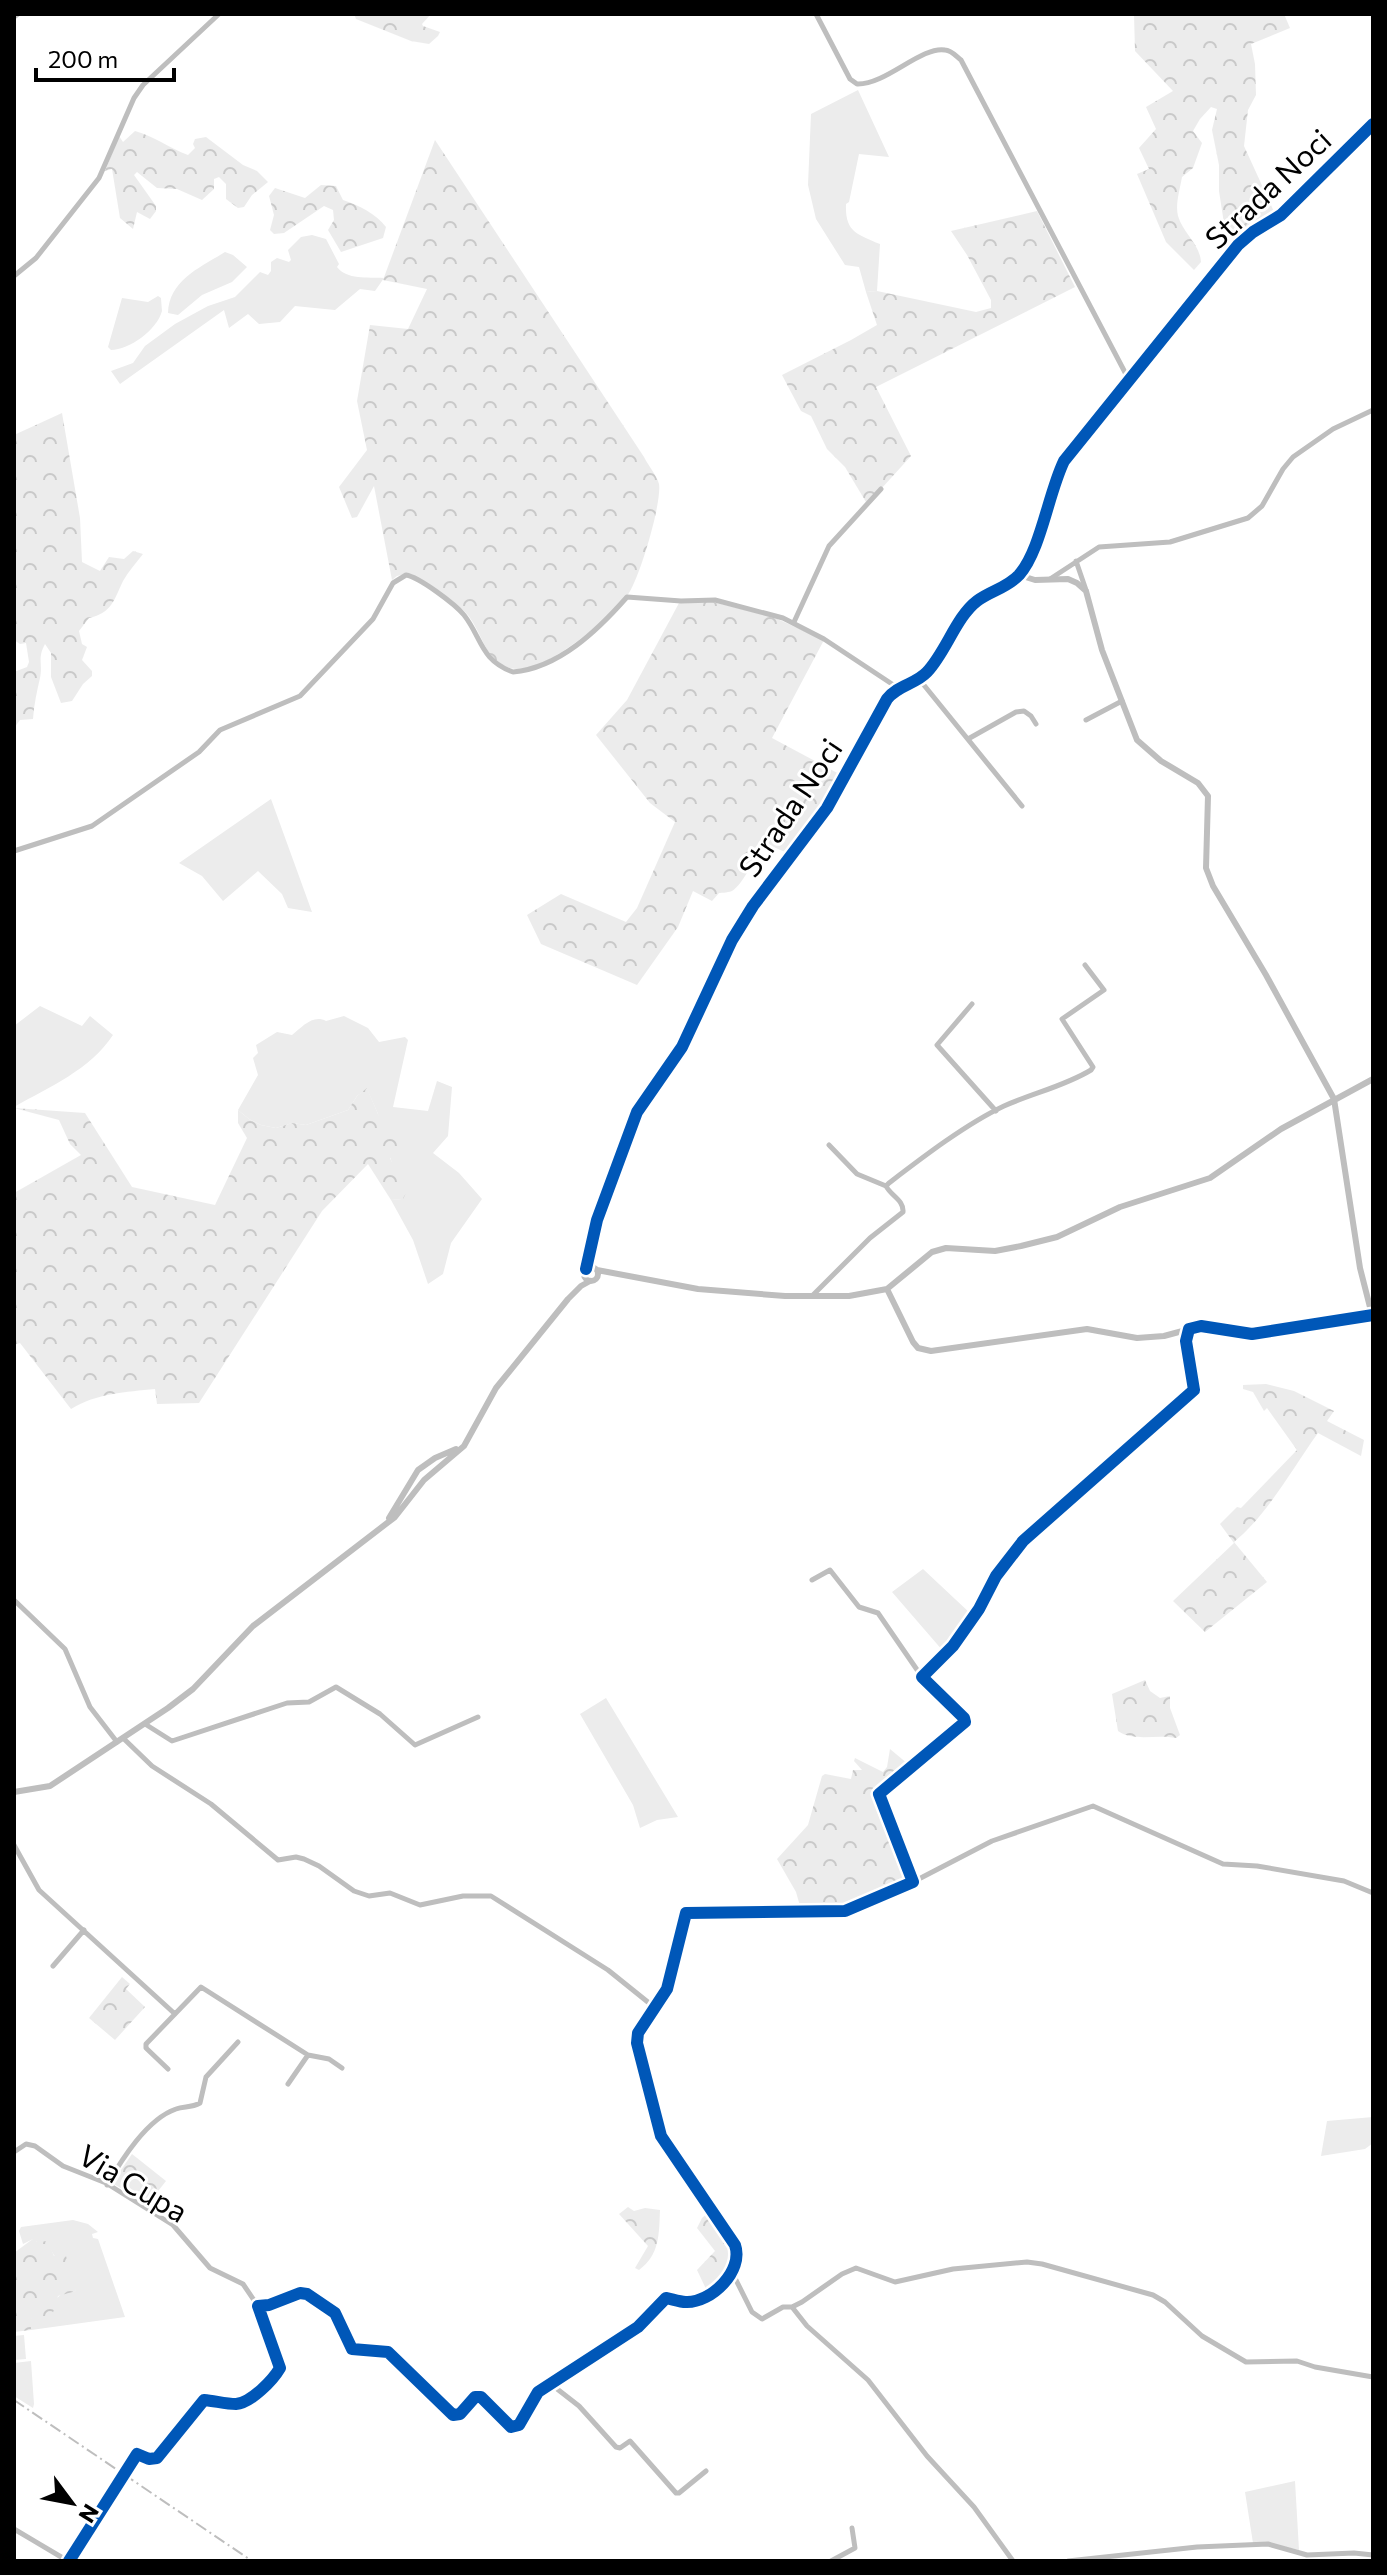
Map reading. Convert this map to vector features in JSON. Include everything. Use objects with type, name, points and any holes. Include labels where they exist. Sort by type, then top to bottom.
[{"type":"street","points":[[14,276],[36,258],[99,178],[134,98],[143,85],[219,14]]},
{"type":"street","points":[[816,14],[850,79],[857,84],[875,81],[933,51],[945,49],[961,60],[1129,381]]},
{"type":"street","name":"Strada Noci","points":[[1019,575],[1035,545],[1054,482],[1064,461],[1238,245],[1281,215],[1373,124]]},
{"type":"street","points":[[1050,579],[1099,547],[1170,542],[1248,518],[1262,506],[1293,457],[1333,429],[1373,410]]},
{"type":"street","points":[[794,622],[829,546],[881,489]]},
{"type":"street","points":[[887,1289],[913,1342],[918,1348],[931,1351],[1087,1329],[1137,1338],[1164,1336],[1201,1326],[1252,1334],[1372,1315],[1360,1268],[1334,1099],[1213,886],[1206,868],[1208,796],[1198,783],[1161,761],[1137,740],[1102,650],[1076,561]]},
{"type":"street","points":[[14,851],[92,826],[199,752],[220,730],[300,696],[373,619],[383,597],[397,578],[406,575],[419,580],[460,611],[483,650],[493,661],[513,672],[574,648],[630,596],[681,601],[715,600],[794,622],[895,683],[898,688],[919,679],[934,663],[977,601],[1019,575],[1035,580],[1068,579],[1086,591]]},
{"type":"street","points":[[919,679],[1022,806]]},
{"type":"street","name":"Strada Noci","points":[[590,1270],[590,1249],[597,1220],[643,1100],[682,1047],[718,968],[746,917],[827,808],[887,699],[898,688]]},
{"type":"street","points":[[1086,720],[1122,701]]},
{"type":"street","points":[[968,739],[1016,712],[1024,711],[1036,724]]},
{"type":"street","points":[[886,1186],[926,1155],[996,1111],[1091,1070],[1093,1067],[1062,1019],[1104,990],[1085,965]]},
{"type":"street","points":[[972,1004],[937,1045],[996,1111]]},
{"type":"street","points":[[590,1270],[698,1289],[811,1297],[849,1296],[887,1289],[932,1252],[946,1248],[995,1251],[1057,1237],[1120,1207],[1210,1178],[1281,1129],[1373,1079]]},
{"type":"street","points":[[811,1297],[870,1238],[903,1212],[903,1206],[886,1186],[857,1174],[829,1145]]},
{"type":"street","points":[[590,1249],[599,1266],[619,1273]]},
{"type":"street","points":[[590,1270],[593,1280]]},
{"type":"street","points":[[590,1270],[593,1280]]},
{"type":"street","points":[[14,1792],[50,1786],[193,1689],[253,1626],[403,1508],[424,1480],[467,1442],[496,1388],[590,1270]]},
{"type":"street","points":[[568,1299],[581,1286],[619,1273]]},
{"type":"street","points":[[922,1677],[953,1646],[979,1609],[996,1576],[1023,1541],[1194,1390],[1187,1360],[1189,1329]]},
{"type":"street","points":[[381,1527],[420,1468],[467,1442]]},
{"type":"street","points":[[812,1580],[830,1570],[859,1607],[878,1613],[922,1677],[964,1718],[965,1722],[879,1794],[913,1882]]},
{"type":"street","points":[[14,1600],[65,1649],[90,1707],[120,1740],[152,1766],[220,1811],[274,1858],[304,1859],[354,1891],[369,1896],[390,1893],[420,1905],[471,1895],[491,1896],[608,1970],[654,2007]]},
{"type":"street","points":[[145,1724],[172,1741],[284,1704],[309,1702],[336,1687],[380,1714],[415,1745],[478,1717]]},
{"type":"street","points":[[706,2471],[676,2493],[630,2441],[620,2448],[616,2447],[579,2406],[552,2385],[638,2327],[666,2298],[688,2303],[717,2288],[733,2274],[737,2261],[735,2245],[661,2136],[637,2037],[667,1989],[686,1913],[845,1911],[913,1882],[992,1841],[1093,1806],[1223,1864],[1257,1866],[1344,1881],[1373,1893]]},
{"type":"street","points":[[14,1845],[39,1890],[175,2014]]},
{"type":"street","points":[[53,1966],[84,1930]]},
{"type":"street","points":[[168,2069],[145,2046],[198,1989],[203,1988],[308,2055],[329,2059],[342,2068]]},
{"type":"street","points":[[107,2185],[143,2131],[175,2109],[200,2103],[206,2077],[238,2042]]},
{"type":"street","points":[[288,2084],[308,2055]]},
{"type":"street","name":"Via Cupa","points":[[14,2152],[26,2144],[35,2146],[63,2166],[107,2185],[173,2225],[210,2268],[243,2284],[258,2306],[300,2293],[307,2294],[335,2313],[352,2349],[388,2352],[453,2415],[460,2414],[475,2397],[481,2397],[511,2427],[519,2425],[538,2392],[552,2385]]},
{"type":"street","points":[[792,2307],[856,2268],[895,2282],[953,2269],[1032,2262],[1153,2295],[1202,2336],[1246,2362],[1297,2361],[1373,2377]]},
{"type":"street","points":[[733,2274],[752,2312],[760,2318],[786,2305],[792,2307],[804,2323],[866,2378],[927,2456],[992,2529],[1013,2561]]},
{"type":"street","points":[[831,2561],[855,2548],[852,2528]]},
{"type":"street","points":[[14,2529],[68,2561]]},
{"type":"street","points":[[1068,2561],[1197,2547],[1268,2544],[1307,2555],[1373,2555]]},
{"type":"green space","points":[[354,14],[431,14],[423,26],[440,32],[429,44],[411,41],[356,19]]},
{"type":"green space","points":[[1134,14],[1284,14],[1290,28],[1251,44],[1256,95],[1248,110],[1244,146],[1276,216],[1242,238],[1233,231],[1225,230],[1219,165],[1212,130],[1217,109],[1211,107],[1193,131],[1202,143],[1193,168],[1182,177],[1177,202],[1180,222],[1200,256],[1201,262],[1194,270],[1166,242],[1137,174],[1149,169],[1139,148],[1156,129],[1146,107],[1173,91],[1135,51]]},
{"type":"green space","points":[[858,90],[889,157],[859,154],[849,202],[846,204],[848,221],[854,231],[880,244],[877,291],[866,292],[859,267],[845,265],[816,219],[808,185],[811,114]]},
{"type":"green space","points":[[135,131],[188,155],[195,148],[195,139],[206,137],[243,165],[257,171],[268,182],[252,195],[244,207],[238,208],[226,199],[226,184],[219,177],[214,179],[214,189],[202,200],[177,189],[157,188],[137,172],[134,175],[156,206],[156,211],[150,219],[137,212],[133,229],[120,218],[112,169],[105,171],[119,136],[123,142]]},
{"type":"green space","points":[[435,140],[659,484],[649,542],[627,596],[576,642],[529,668],[516,669],[497,661],[471,619],[438,591],[409,573],[392,580],[374,486],[357,517],[352,518],[339,487],[367,450],[357,401],[370,325],[408,329],[427,289],[383,280]]},
{"type":"green space","points":[[321,185],[336,186],[343,200],[377,218],[386,227],[383,238],[341,252],[328,230],[334,220],[333,210],[324,206],[284,233],[274,234],[270,230],[274,215],[269,196],[275,188],[305,198]]},
{"type":"green space","points":[[1037,211],[1075,287],[876,387],[911,456],[866,502],[845,467],[827,449],[811,416],[801,411],[782,375],[877,325],[866,292],[877,291],[976,312],[991,308],[991,300],[951,231]]},
{"type":"green space","points":[[312,235],[326,239],[339,264],[337,267],[346,274],[384,278],[375,291],[360,289],[335,310],[295,306],[280,322],[259,324],[248,314],[229,328],[224,310],[120,384],[111,371],[133,363],[145,346],[175,324],[208,306],[235,297],[260,272],[268,275],[271,262],[277,258],[289,262],[288,250],[301,237]]},
{"type":"green space","points":[[225,252],[247,267],[232,282],[202,295],[178,315],[168,313],[180,283]]},
{"type":"green space","points":[[158,296],[162,311],[148,332],[126,347],[111,350],[108,347],[122,298],[148,302]]},
{"type":"green space","points":[[62,413],[80,518],[82,562],[100,571],[109,557],[124,559],[133,551],[143,554],[125,578],[111,605],[103,613],[89,618],[79,631],[82,644],[87,647],[82,660],[92,671],[92,676],[72,701],[61,703],[51,677],[51,653],[45,644],[33,719],[20,720],[14,728],[14,672],[27,667],[29,662],[26,643],[20,644],[14,640],[14,435]]},
{"type":"green space","points":[[709,601],[773,617],[824,640],[772,738],[843,776],[820,816],[787,857],[785,852],[762,842],[745,876],[732,891],[719,893],[712,901],[693,891],[678,927],[637,985],[541,944],[527,915],[561,894],[626,922],[637,908],[675,822],[650,803],[596,735],[627,700],[679,603]]},
{"type":"green space","points":[[271,799],[312,912],[288,908],[282,894],[258,871],[223,901],[202,876],[179,863]]},
{"type":"green space","points":[[40,1006],[82,1026],[90,1016],[113,1035],[81,1068],[14,1107],[14,1026]]},
{"type":"green space","points":[[344,1016],[368,1028],[379,1042],[405,1037],[408,1040],[393,1107],[428,1111],[437,1081],[452,1087],[448,1136],[433,1153],[459,1173],[482,1199],[451,1243],[443,1274],[428,1284],[413,1240],[391,1200],[402,1199],[378,1114],[367,1089],[357,1096],[348,1110],[306,1125],[292,1123],[276,1128],[261,1125],[238,1110],[258,1075],[253,1058],[258,1053],[256,1045],[277,1032],[292,1035],[312,1020],[326,1021]]},
{"type":"green space","points":[[367,1088],[378,1114],[401,1148],[398,1154],[390,1158],[406,1193],[403,1199],[391,1200],[368,1164],[322,1211],[199,1403],[157,1404],[155,1389],[101,1396],[71,1409],[20,1343],[14,1345],[14,1193],[81,1155],[70,1144],[59,1120],[14,1108],[85,1113],[132,1187],[215,1205],[247,1138],[238,1123],[238,1110],[261,1125],[276,1128],[292,1123],[306,1125],[348,1110]]},
{"type":"green space","points":[[1266,1384],[1294,1391],[1334,1411],[1327,1421],[1364,1440],[1361,1456],[1318,1433],[1269,1505],[1234,1542],[1267,1582],[1205,1632],[1173,1601],[1234,1543],[1220,1524],[1237,1507],[1241,1508],[1297,1450],[1267,1408],[1264,1411],[1253,1392],[1243,1389],[1243,1385]]},
{"type":"green space","points":[[923,1569],[971,1614],[943,1651],[892,1592]]},
{"type":"green space","points":[[1145,1680],[1150,1691],[1160,1698],[1170,1696],[1170,1708],[1180,1735],[1176,1738],[1138,1737],[1118,1731],[1112,1694]]},
{"type":"green space","points":[[606,1698],[678,1817],[657,1820],[640,1828],[633,1805],[580,1714]]},
{"type":"green space","points":[[890,1749],[908,1764],[877,1790],[910,1880],[848,1906],[800,1906],[796,1892],[777,1859],[808,1825],[822,1776],[851,1779],[853,1770],[862,1770],[855,1758],[883,1772]]},
{"type":"green space","points":[[122,1977],[130,1984],[126,1989],[145,2007],[115,2040],[89,2018]]},
{"type":"green space","points":[[1373,2117],[1373,2143],[1365,2149],[1321,2156],[1327,2121]]},
{"type":"green space","points":[[132,2154],[166,2181],[148,2204],[112,2183]]},
{"type":"green space","points":[[628,2207],[634,2211],[645,2208],[660,2210],[655,2250],[639,2270],[635,2268],[648,2246],[619,2214]]},
{"type":"green space","points":[[710,2211],[736,2254],[728,2276],[707,2291],[697,2270],[715,2251],[697,2228]]},
{"type":"green space","points":[[73,2220],[88,2224],[98,2232],[92,2234],[93,2238],[98,2239],[125,2317],[31,2330],[31,2319],[63,2293],[76,2291],[46,2242],[33,2239],[23,2244],[19,2231],[21,2227]]},
{"type":"green space","points":[[34,2238],[37,2242],[48,2241],[54,2256],[66,2256],[76,2291],[58,2296],[52,2316],[31,2319],[31,2330],[14,2332],[14,2253]]},
{"type":"green space","points":[[24,2335],[26,2359],[14,2360],[14,2336]]},
{"type":"green space","points":[[31,2361],[33,2408],[14,2396],[14,2363]]},
{"type":"green space","points":[[1295,2481],[1299,2550],[1253,2543],[1245,2492]]},
{"type":"railway","points":[[14,2400],[252,2561]]},
{"type":"cycle path","points":[[586,1269],[597,1220],[637,1112],[682,1047],[732,940],[753,906],[827,808],[887,699],[927,672],[970,608],[1019,575],[1039,537],[1064,461],[1238,245],[1281,215],[1373,124]]},
{"type":"cycle path","points":[[69,2561],[137,2454],[149,2459],[157,2458],[204,2400],[242,2403],[261,2390],[277,2373],[280,2368],[258,2306],[300,2293],[307,2294],[335,2313],[352,2349],[388,2352],[453,2415],[460,2414],[475,2397],[481,2397],[511,2427],[519,2425],[538,2392],[638,2327],[666,2298],[696,2301],[723,2284],[735,2265],[735,2245],[661,2136],[637,2043],[638,2033],[667,1989],[686,1913],[845,1911],[913,1882],[879,1794],[965,1722],[922,1677],[953,1646],[979,1609],[996,1576],[1023,1541],[1194,1390],[1186,1341],[1189,1329],[1201,1326],[1252,1334],[1373,1315]]}]
